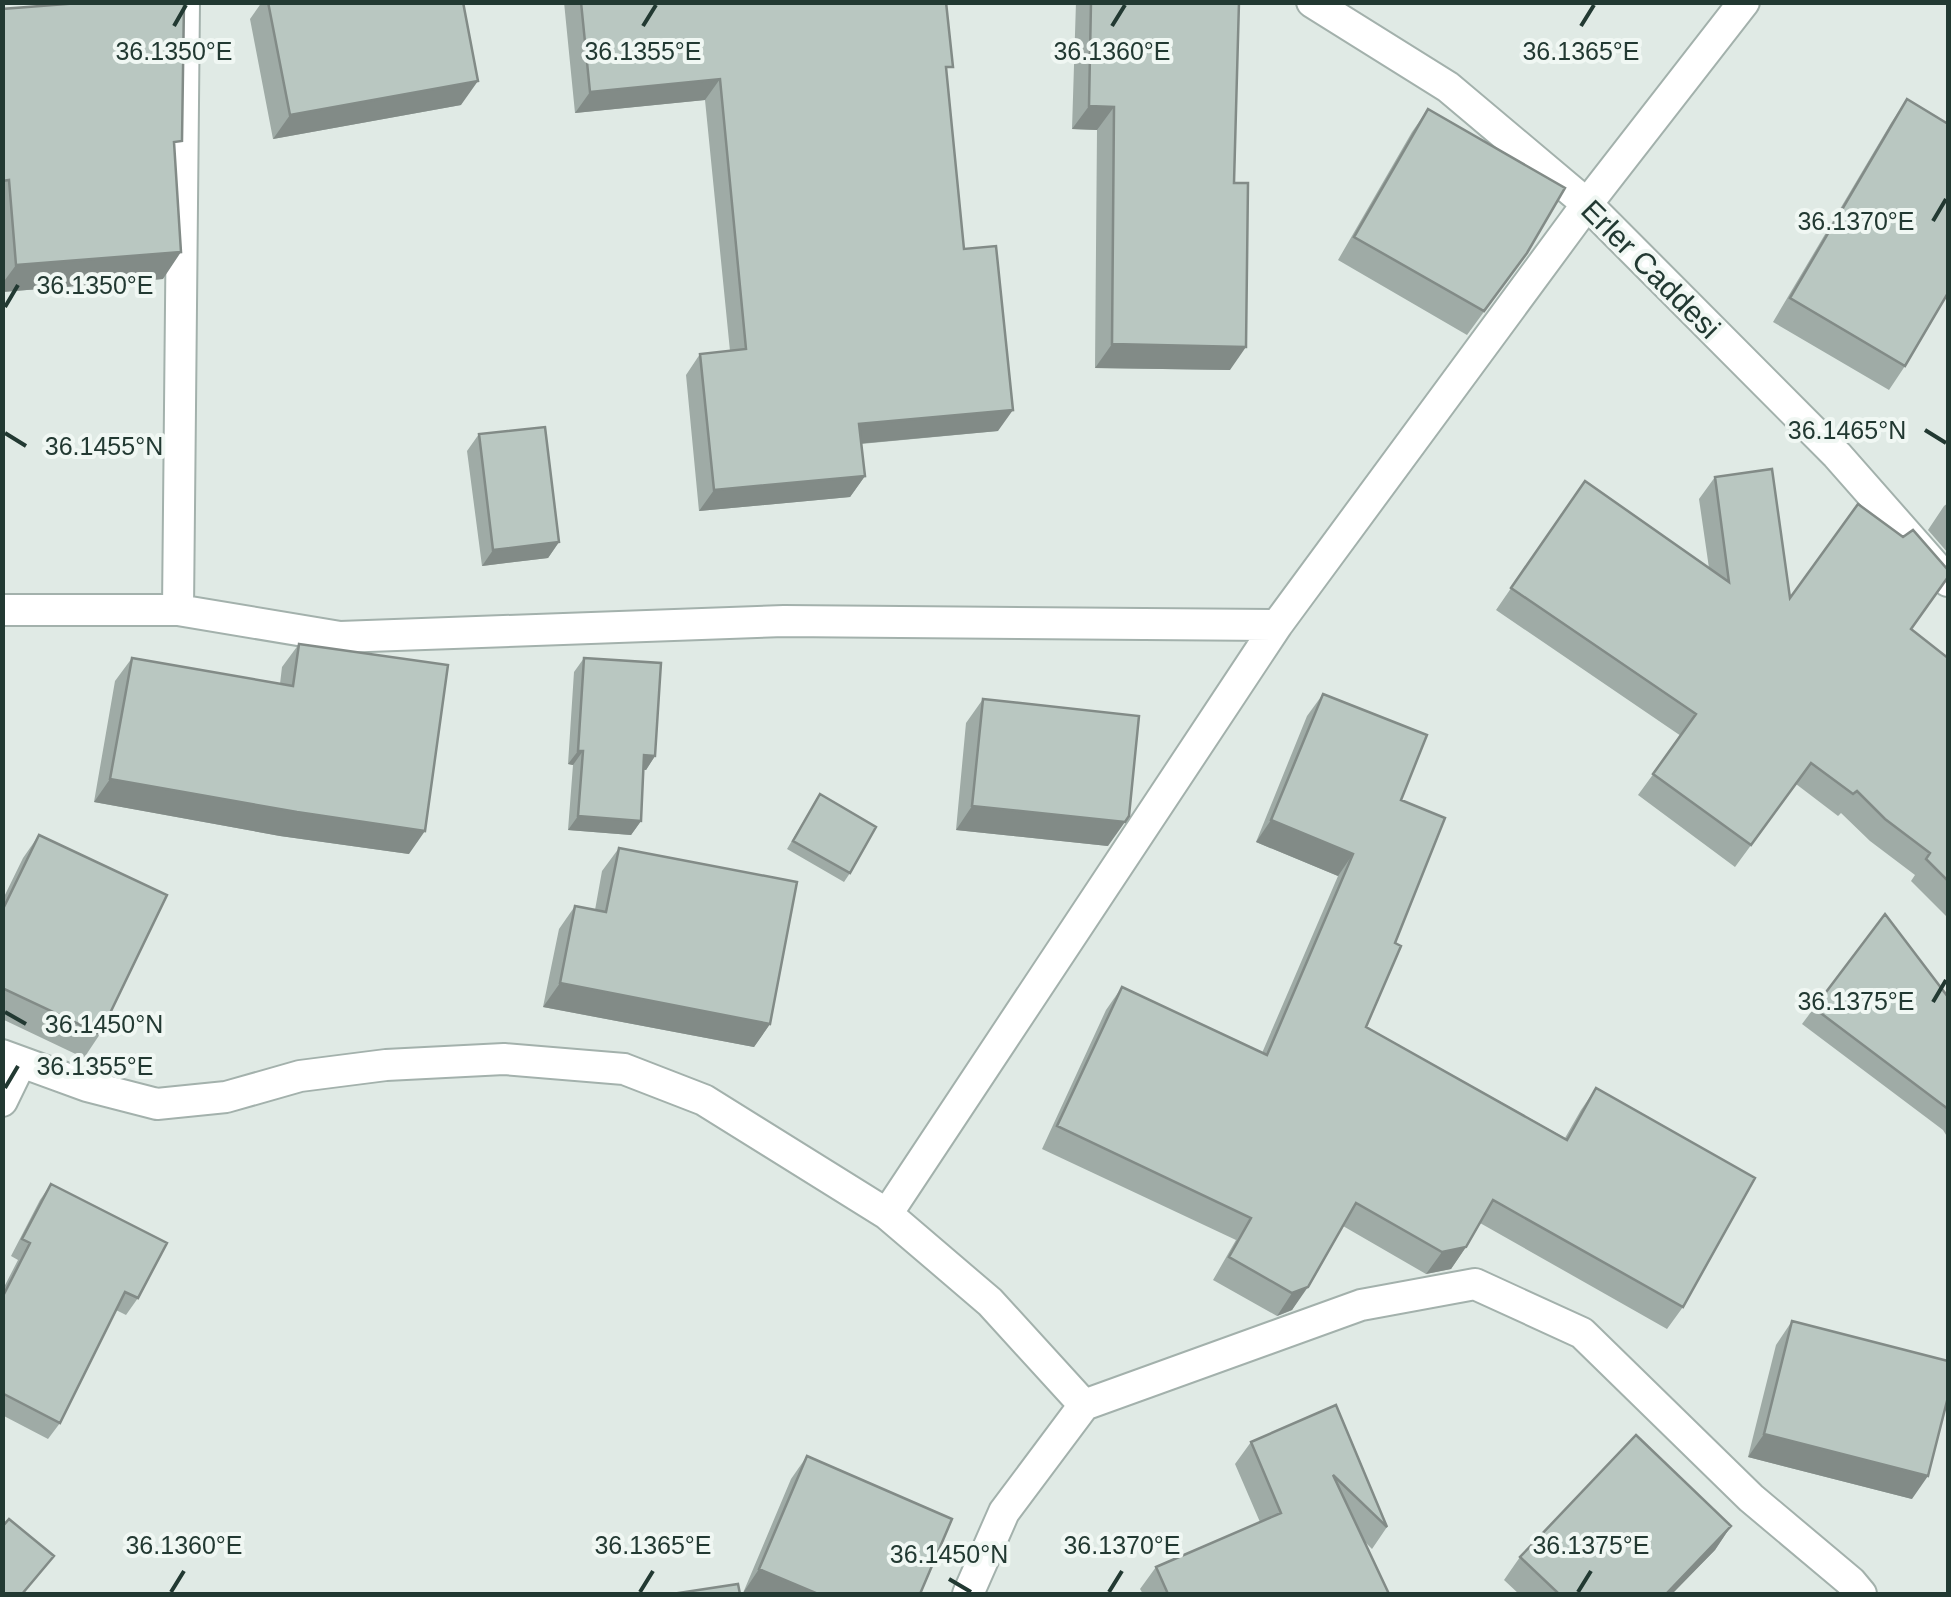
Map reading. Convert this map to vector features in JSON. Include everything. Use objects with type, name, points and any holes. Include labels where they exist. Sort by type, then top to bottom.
[{"type":"street","points":[[178,610],[184,2]]},
{"type":"street","name":"Erler Caddesi","points":[[1312,2],[1448,87],[1587,204],[1838,455],[1948,581]]},
{"type":"street","points":[[887,1214],[1278,625],[1587,204],[1744,2]]},
{"type":"street","points":[[2,610],[178,610],[340,637],[784,621],[1278,625]]},
{"type":"street","points":[[2,1100],[11,1059],[86,1086],[156,1104],[226,1097],[300,1076],[386,1065],[504,1059],[624,1069],[704,1100],[887,1214],[990,1302],[1084,1405]]},
{"type":"street","points":[[968,1594],[1004,1512],[1084,1405],[1362,1305],[1475,1284],[1582,1333],[1751,1498],[1861,1594]]},
{"type":"building","points":[[92,2],[184,2],[182,141],[174,142],[181,252],[16,265],[9,180],[2,181],[2,9]]},
{"type":"building","points":[[268,2],[463,2],[478,81],[290,115]]},
{"type":"building","points":[[581,2],[946,2],[953,67],[946,67],[964,249],[996,246],[1013,410],[859,424],[865,476],[714,490],[700,354],[746,349],[720,79],[590,92]]},
{"type":"building","points":[[1091,2],[1239,2],[1234,183],[1248,183],[1246,347],[1112,344],[1114,107],[1089,106]]},
{"type":"building","points":[[1907,99],[1948,124],[1948,293],[1905,366],[1790,298]]},
{"type":"building","points":[[1428,109],[1565,188],[1527,253],[1484,311],[1354,237]]},
{"type":"building","points":[[545,427],[559,542],[493,550],[479,434]]},
{"type":"building","points":[[1772,469],[1790,598],[1858,504],[1903,537],[1913,530],[1948,570],[1948,577],[1911,629],[1948,658],[1948,881],[1926,859],[1930,853],[1885,819],[1857,791],[1853,794],[1811,763],[1751,845],[1653,774],[1696,714],[1511,588],[1585,481],[1729,582],[1715,477]]},
{"type":"building","points":[[299,644],[448,665],[425,831],[110,779],[132,658],[293,686]]},
{"type":"building","points":[[584,658],[661,663],[655,756],[644,755],[641,821],[578,816]]},
{"type":"building","points":[[1323,694],[1427,735],[1401,800],[1445,818],[1395,943],[1401,946],[1366,1027],[1567,1140],[1596,1088],[1755,1178],[1683,1307],[1493,1200],[1466,1247],[1442,1252],[1356,1203],[1308,1287],[1292,1293],[1229,1257],[1251,1218],[1057,1126],[1122,987],[1267,1055],[1353,854],[1271,820]]},
{"type":"building","points":[[983,699],[1139,716],[1129,816],[1125,822],[972,806]]},
{"type":"building","points":[[820,794],[876,827],[850,873],[793,841]]},
{"type":"building","points":[[39,835],[167,895],[100,1034],[2,988],[2,911]]},
{"type":"building","points":[[619,848],[797,882],[770,1024],[560,983],[575,906],[606,912]]},
{"type":"building","points":[[1885,914],[1948,997],[1948,1109],[1814,1008]]},
{"type":"building","points":[[51,1184],[167,1243],[138,1298],[125,1292],[60,1423],[2,1393],[2,1298],[30,1243],[22,1239]]},
{"type":"building","points":[[1792,1321],[1948,1361],[1948,1397],[1928,1476],[1764,1434]]},
{"type":"building","points":[[1336,1405],[1387,1527],[1333,1475],[1389,1594],[1168,1594],[1156,1567],[1281,1513],[1251,1442]]},
{"type":"building","points":[[1636,1435],[1731,1526],[1666,1594],[1559,1594],[1520,1557]]},
{"type":"building","points":[[807,1456],[952,1519],[920,1594],[818,1594],[759,1569]]},
{"type":"building","points":[[9,1519],[54,1556],[22,1594],[2,1594],[2,1527]]},
{"type":"building","points":[[738,1584],[740,1594],[672,1594]]}]
